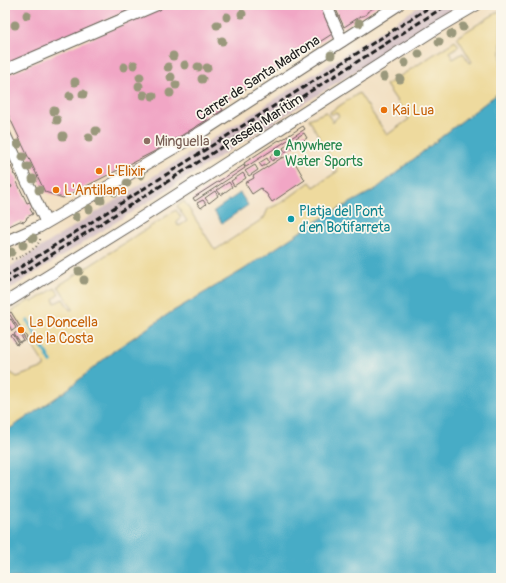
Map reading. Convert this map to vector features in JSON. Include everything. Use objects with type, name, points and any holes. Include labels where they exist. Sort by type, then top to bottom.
[{"type":"street","points":[[5,70],[156,5]]},
{"type":"street","points":[[326,5],[342,42]]},
{"type":"street","name":"Carrer de Santa Madrona","points":[[5,242],[46,222],[203,131],[398,5]]},
{"type":"street","name":"Passeig Marítim","points":[[5,303],[160,206],[435,29],[476,5]]},
{"type":"street","points":[[5,135],[46,222]]},
{"type":"path","points":[[5,254],[11,259],[18,258],[36,247]]},
{"type":"shaded area","points":[[421,5],[460,5],[5,292],[5,270]]},
{"type":"sand","name":"Platja del Pont d'en Botifarreta","points":[[501,10],[501,91],[376,189],[315,222],[243,270],[170,313],[115,350],[63,393],[5,432],[5,369],[17,377],[44,367],[44,364],[11,312],[30,300],[32,302],[55,288],[59,294],[53,299],[55,303],[63,299],[70,310],[73,309],[58,286],[176,210],[181,217],[176,221],[179,226],[187,221],[177,206],[184,201],[215,250],[264,218],[268,209],[283,202],[310,182],[314,187],[338,171],[309,119],[326,112],[333,122],[335,121],[334,120],[339,116],[336,112],[331,115],[330,112],[359,93],[387,135],[409,119],[386,85],[455,41],[459,46],[449,52],[453,59],[463,53],[470,63],[472,62],[457,37]]},
{"type":"water","points":[[501,91],[501,578],[5,578],[5,432],[63,393],[115,350],[170,313],[243,270],[315,222],[376,189]]},
{"type":"water","points":[[240,193],[248,205],[222,223],[214,211]]},
{"type":"building","points":[[5,5],[141,5],[5,64]]},
{"type":"building","points":[[168,5],[320,5],[332,34],[220,106],[223,110],[215,115],[213,111],[205,115],[207,120],[161,148],[63,198],[45,192],[5,108],[5,76]]},
{"type":"building","points":[[334,5],[378,5],[367,12],[367,14],[361,16],[344,27]]},
{"type":"building","points":[[303,126],[305,129],[246,167],[244,163]]},
{"type":"building","points":[[304,133],[307,138],[299,143],[296,138]]},
{"type":"building","points":[[294,140],[297,145],[285,152],[283,148]]},
{"type":"building","points":[[280,149],[283,154],[272,161],[270,156]]},
{"type":"building","points":[[290,154],[305,180],[272,202],[261,188],[252,194],[245,183],[254,178],[253,176]]},
{"type":"building","points":[[5,157],[9,166],[11,166],[14,173],[13,174],[18,181],[17,182],[27,203],[30,202],[33,208],[30,209],[33,214],[27,217],[24,222],[20,221],[5,228],[5,195],[7,197],[5,190],[12,187],[11,185],[5,187]]},
{"type":"building","points":[[267,158],[269,162],[262,167],[259,163]]},
{"type":"building","points":[[244,165],[245,168],[195,201],[193,198]]},
{"type":"building","points":[[255,165],[258,170],[249,176],[245,171]]},
{"type":"building","points":[[243,173],[246,178],[234,186],[231,181]]},
{"type":"building","points":[[229,182],[232,187],[221,195],[217,190]]},
{"type":"building","points":[[215,191],[218,196],[209,203],[205,198]]},
{"type":"building","points":[[203,200],[206,204],[201,208],[197,203]]},
{"type":"building","name":"La Doncella de la Costa","points":[[11,312],[29,341],[27,342],[10,315],[5,319],[5,316]]},
{"type":"building","points":[[11,319],[16,328],[12,331],[7,321]]},
{"type":"building","points":[[18,331],[24,341],[20,343],[14,334]]},
{"type":"building","points":[[13,334],[19,344],[17,345],[11,336]]},
{"type":"waterway","points":[[28,321],[51,362]]},
{"type":"railway","points":[[5,277],[433,5]]},
{"type":"railway","points":[[5,284],[447,5]]},
{"type":"place","name":"Kai Lua","points":[[384,110]]},
{"type":"place","name":"Minguella","points":[[147,141]]},
{"type":"place","name":"Anywhere Water Sports","points":[[277,153]]},
{"type":"place","name":"L'Elixir","points":[[99,171]]},
{"type":"place","name":"L'Antillana","points":[[56,190]]},
{"type":"place","name":"Platja del Pont d'en Botifarreta","points":[[291,219]]},
{"type":"place","name":"La Doncella de la Costa","points":[[21,330]]}]
